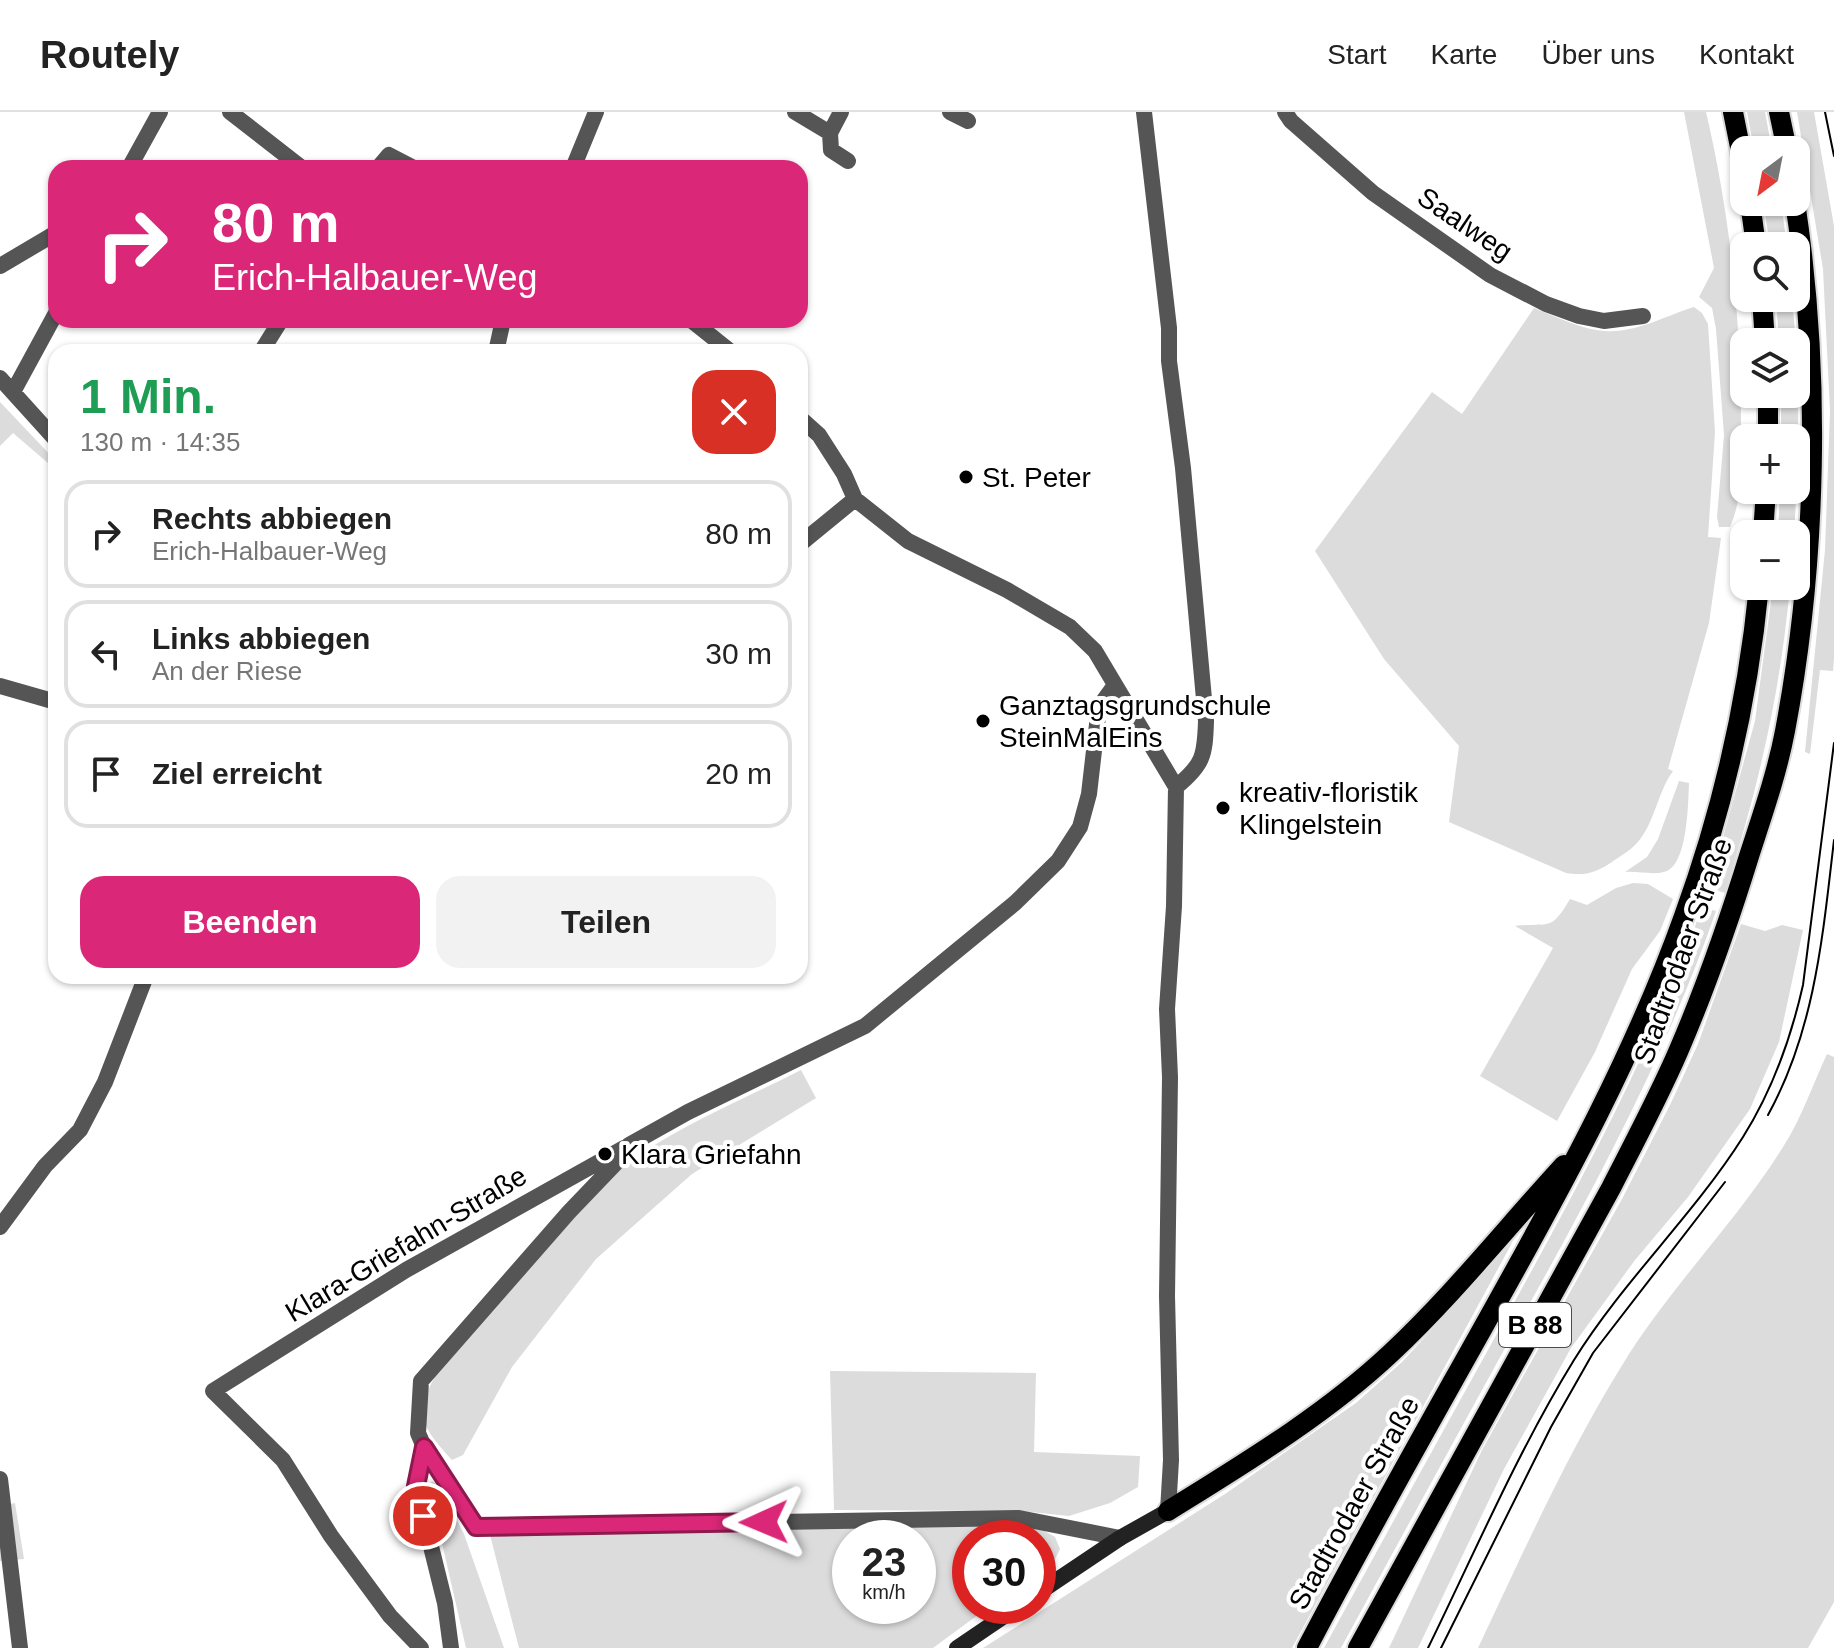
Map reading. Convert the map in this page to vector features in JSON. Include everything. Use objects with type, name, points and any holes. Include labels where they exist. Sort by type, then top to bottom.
[{"type":"main road","points":[[1733,112],[1738,136]]},
{"type":"main road","points":[[1779,112],[1784,136]]},
{"type":"main road","name":"Stadtrodaer Straße","points":[[1358,1648],[1651,1110],[1702,994],[1769,794],[1791,692],[1808,548],[1812,392],[1803,255],[1797,216]]},
{"type":"main road","name":"Stadtrodaer Straße","points":[[1307,1648],[1585,1141],[1635,1038],[1672,950],[1725,785],[1745,696],[1757,600]]},
{"type":"main road","points":[[1056,1581],[1252,1458],[1333,1400],[1391,1353],[1585,1141]]},
{"type":"main road","points":[[957,1648],[992,1624]]},
{"type":"street","points":[[133,160],[160,112]]},
{"type":"street","points":[[230,112],[292,160]]},
{"type":"street","points":[[576,160],[596,112]]},
{"type":"street","points":[[795,112],[830,133]]},
{"type":"street","points":[[841,112],[830,133],[831,150],[848,161]]},
{"type":"street","points":[[950,112],[968,121]]},
{"type":"street","points":[[1144,112],[1204,680],[1205,754],[1194,773],[1176,787]]},
{"type":"street","name":"Saalweg","points":[[1285,112],[1291,121],[1373,193],[1490,275],[1546,304],[1579,316],[1604,321],[1643,316]]},
{"type":"street","points":[[0,266],[48,238]]},
{"type":"street","points":[[13,392],[48,328]]},
{"type":"street","points":[[701,328],[721,344]]},
{"type":"street","points":[[0,378],[48,431]]},
{"type":"street","points":[[808,425],[819,435],[844,474],[855,499],[908,541],[1007,590],[1070,627],[1095,651],[1176,787],[1174,906],[1167,1009],[1170,1077],[1167,1296],[1171,1460],[1168,1511]]},
{"type":"street","points":[[808,537],[855,499]]},
{"type":"street","name":"Klara-Griefahn-Straße","points":[[421,1648],[390,1616],[331,1536],[283,1460],[213,1391],[406,1270],[629,1145],[688,1112],[865,1026],[1039,881],[1067,850],[1080,827],[1089,794],[1099,707],[1115,685]]},
{"type":"street","points":[[0,686],[48,700]]},
{"type":"street","points":[[0,1227],[45,1166],[80,1130],[105,1082],[143,984]]},
{"type":"street","name":"Klara-Griefahn-Straße","points":[[424,1447],[418,1433],[421,1381],[629,1145]]},
{"type":"street","points":[[424,1447],[476,1527],[1019,1518],[1120,1538]]},
{"type":"street","points":[[424,1447],[416,1486],[445,1603],[451,1648]]},
{"type":"street","points":[[0,1479],[20,1648]]},
{"type":"shaded area","points":[[1684,112],[1706,112],[1722,189],[1730,251],[1730,312],[1736,312],[1737,328],[1730,328],[1730,408],[1740,408],[1740,424],[1730,424],[1730,504],[1737,504],[1730,527],[1719,527],[1717,517],[1724,435],[1716,329],[1712,308],[1699,297],[1714,268]]},
{"type":"shaded area","points":[[1747,112],[1765,112],[1769,136],[1751,136]]},
{"type":"shaded area","points":[[1797,112],[1814,112],[1834,226],[1834,658],[1833,671],[1820,670],[1810,754],[1805,752],[1825,550],[1830,411],[1823,269],[1810,190],[1810,136],[1801,136]]},
{"type":"shaded area","points":[[1765,216],[1783,216],[1785,232],[1768,232]]},
{"type":"shaded area","points":[[1694,307],[1708,324],[1715,432],[1708,537],[1721,538],[1709,623],[1668,769],[1673,771],[1643,835],[1631,848],[1600,869],[1584,874],[1566,873],[1449,822],[1459,746],[1384,659],[1315,551],[1432,392],[1462,414],[1534,308],[1583,327],[1614,331],[1644,325]]},
{"type":"shaded area","points":[[1777,312],[1793,312],[1795,328],[1778,328]]},
{"type":"shaded area","points":[[0,402],[48,453],[48,463],[13,433],[0,446]]},
{"type":"shaded area","points":[[1781,408],[1798,408],[1798,424],[1781,424]]},
{"type":"shaded area","points":[[1779,504],[1796,504],[1795,520],[1779,520]]},
{"type":"shaded area","points":[[1771,600],[1789,600],[1774,704],[1748,816],[1725,893],[1709,888],[1755,721]]},
{"type":"shaded area","points":[[1679,781],[1689,783],[1685,833],[1678,859],[1672,868],[1664,872],[1625,872],[1647,857],[1658,839]]},
{"type":"shaded area","points":[[1633,883],[1648,884],[1673,899],[1660,931],[1632,969],[1595,1052],[1557,1121],[1480,1076],[1553,948],[1515,926],[1548,924],[1558,917],[1570,899],[1587,905],[1616,888]]},
{"type":"shaded area","points":[[1702,907],[1716,911],[1696,966],[1650,1072],[1599,1175],[1341,1648],[1324,1648],[1589,1164],[1661,1012]]},
{"type":"shaded area","points":[[1741,924],[1765,931],[1782,925],[1803,930],[1779,1042],[1750,1109],[1688,1197],[1635,1260],[1571,1348],[1504,1469],[1418,1648],[1389,1648],[1482,1450],[1622,1199],[1670,1105],[1698,1044]]},
{"type":"shaded area","points":[[1827,1054],[1834,1057],[1834,1602],[1808,1648],[1478,1648],[1546,1505],[1601,1401],[1639,1338],[1744,1203],[1783,1147]]},
{"type":"shaded area","points":[[801,1070],[816,1098],[692,1174],[596,1259],[512,1367],[463,1455],[452,1460],[427,1428],[424,1418],[425,1398],[438,1371],[610,1177],[678,1132]]},
{"type":"shaded area","points":[[1513,1241],[1292,1648],[983,1648],[1021,1624],[1056,1624],[1056,1602],[1225,1494],[1356,1403],[1402,1362]]},
{"type":"shaded area","points":[[830,1371],[1036,1373],[1034,1452],[1140,1456],[1138,1487],[1110,1503],[1069,1516],[1021,1511],[834,1510]]},
{"type":"shaded area","points":[[432,1481],[439,1486],[464,1534],[504,1648],[466,1648],[429,1486]]},
{"type":"shaded area","points":[[15,1503],[24,1559],[0,1561],[0,1506]]},
{"type":"shaded area","points":[[832,1526],[832,1624],[936,1624],[936,1526],[952,1526],[952,1624],[966,1624],[933,1648],[519,1648],[490,1535]]},
{"type":"tram line","points":[[1825,112],[1834,156]]},
{"type":"tram line","points":[[1428,1648],[1516,1466],[1574,1360],[1614,1303],[1723,1166],[1743,1137],[1772,1083],[1793,1025],[1803,985],[1834,743]]},
{"type":"tram line","points":[[1768,1115],[1784,1083],[1807,1015],[1821,946],[1834,840]]},
{"type":"tram line","points":[[1441,1648],[1551,1427],[1593,1353],[1725,1182]]},
{"type":"place","name":"St. Peter","points":[[966,477]]},
{"type":"place","name":"Ganztagsgrundschule SteinMalEins","points":[[983,721]]},
{"type":"place","name":"kreativ-floristik Klingelstein","points":[[1223,808]]},
{"type":"place","name":"Klara Griefahn","points":[[605,1154]]},
{"type":"route","points":[[423,1516],[416,1486],[424,1447],[476,1527],[764,1522]]}]
